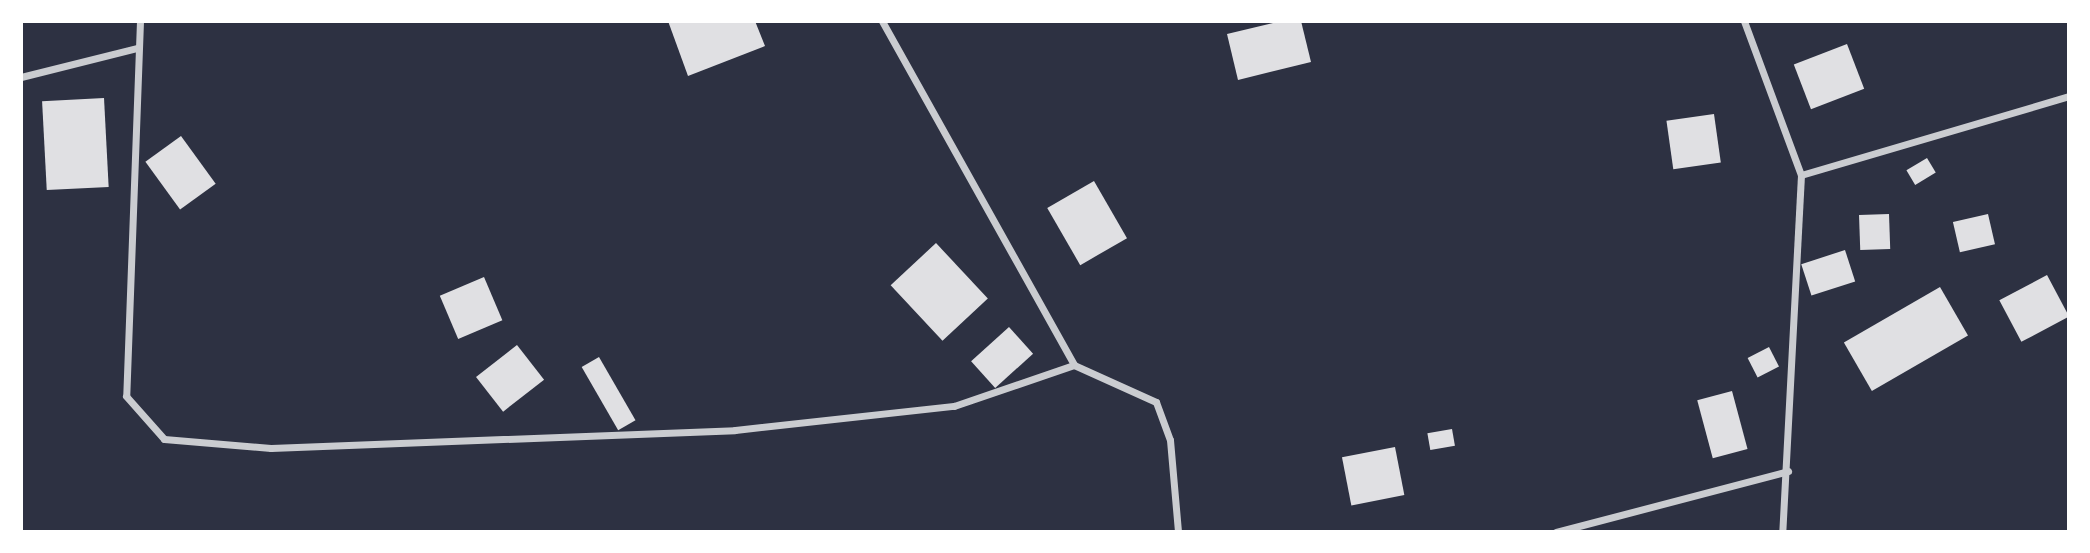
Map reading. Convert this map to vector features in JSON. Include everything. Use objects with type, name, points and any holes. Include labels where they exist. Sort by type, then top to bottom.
[{"type":"street","points":[[140,21],[126,396],[164,439],[271,448],[735,430],[954,406],[1074,365]]},
{"type":"street","points":[[882,21],[1074,365],[1156,402],[1170,440],[1178,532]]},
{"type":"street","points":[[1744,21],[1801,175],[1788,471],[1782,532]]},
{"type":"street","points":[[21,77],[137,48]]},
{"type":"street","points":[[1801,175],[2069,96]]},
{"type":"street","points":[[1556,532],[1788,471]]},
{"type":"building","points":[[668,21],[755,21],[765,46],[688,76]]},
{"type":"building","points":[[1281,21],[1301,21],[1311,62],[1238,80],[1227,34]]},
{"type":"building","points":[[1847,44],[1864,89],[1811,109],[1794,64]]},
{"type":"building","points":[[104,98],[109,187],[47,190],[42,101]]},
{"type":"building","points":[[1714,114],[1721,163],[1673,169],[1666,121]]},
{"type":"building","points":[[181,136],[216,184],[180,210],[145,162]]},
{"type":"building","points":[[1927,158],[1936,173],[1915,185],[1906,170]]},
{"type":"building","points":[[1094,181],[1127,238],[1080,265],[1047,208]]},
{"type":"building","points":[[1889,214],[1890,249],[1860,250],[1859,215]]},
{"type":"building","points":[[1988,214],[1995,244],[1960,252],[1953,222]]},
{"type":"building","points":[[936,243],[988,299],[942,341],[891,285]]},
{"type":"building","points":[[1845,250],[1855,281],[1811,296],[1801,264]]},
{"type":"building","points":[[2047,275],[2069,317],[2021,342],[1999,300]]},
{"type":"building","points":[[484,277],[502,320],[458,339],[440,296]]},
{"type":"building","points":[[1940,287],[1968,335],[1872,391],[1844,342]]},
{"type":"building","points":[[1009,327],[1033,354],[995,388],[971,361]]},
{"type":"building","points":[[517,345],[544,380],[503,412],[476,377]]},
{"type":"building","points":[[1769,347],[1779,367],[1758,377],[1748,358]]},
{"type":"building","points":[[599,357],[636,420],[618,430],[582,367]]},
{"type":"building","points":[[1732,391],[1748,449],[1713,458],[1697,400]]},
{"type":"building","points":[[1452,429],[1455,446],[1430,450],[1427,433]]},
{"type":"building","points":[[1395,447],[1404,495],[1351,505],[1342,457]]}]
